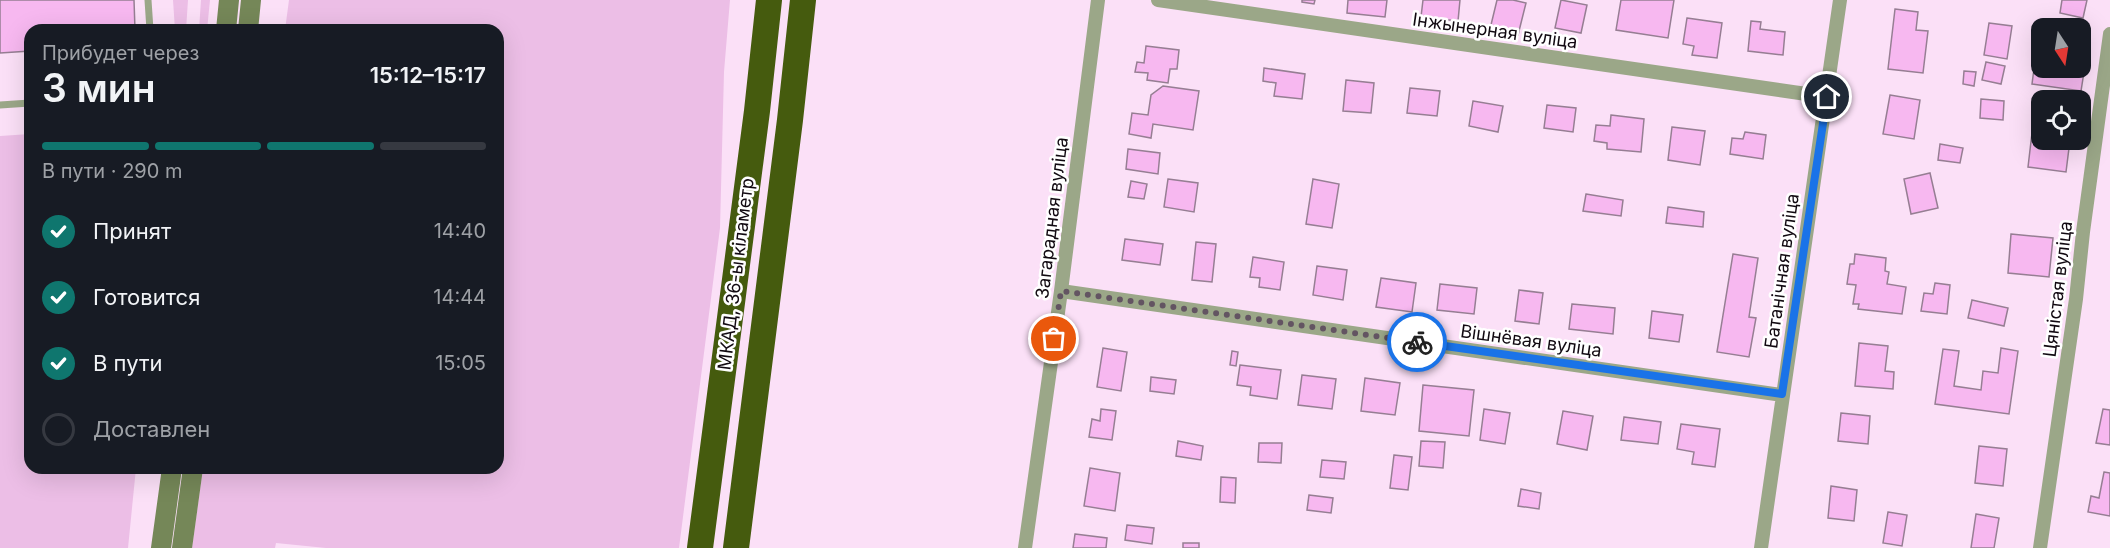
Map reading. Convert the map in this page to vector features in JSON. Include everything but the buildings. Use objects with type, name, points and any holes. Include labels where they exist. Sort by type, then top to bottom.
[{"type":"highway","name":"МКАД, 36-ы кіламетр","points":[[700,548],[757,111],[769,0]]},
{"type":"highway","name":"МКАД, 36-ы кіламетр","points":[[736,548],[803,0]]},
{"type":"main road","points":[[225,24],[229,0]]},
{"type":"main road","points":[[249,24],[251,0]]},
{"type":"main road","points":[[161,548],[171,474]]},
{"type":"main road","points":[[182,548],[192,474]]},
{"type":"street","name":"Загарадная вуліца","points":[[1025,548],[1098,0]]},
{"type":"street","name":"Інжынерная вуліца","points":[[1158,0],[1827,97]]},
{"type":"street","name":"Батанічная вуліца","points":[[1761,548],[1840,0]]},
{"type":"street","name":"Цяністая вуліца","points":[[2040,548],[2076,299],[2110,34]]},
{"type":"street","name":"Вішнёвая вуліца","points":[[1061,291],[1782,394]]},
{"type":"lane","points":[[148,0],[150,24]]},
{"type":"lane","points":[[0,105],[24,103]]},
{"type":"shaded area","points":[[173,0],[188,0],[186,24],[175,24]]},
{"type":"shaded area","points":[[201,0],[210,0],[208,24],[199,24]]},
{"type":"shaded area","points":[[289,0],[730,0],[724,72],[720,228],[679,548],[326,548],[276,543],[275,548],[192,548],[202,474],[504,474],[504,24],[286,24]]},
{"type":"shaded area","points":[[24,134],[24,474],[135,474],[128,548],[0,548],[0,136]]},
{"type":"way so far","points":[[1054,339],[1061,291],[1417,342]]},
{"type":"route","points":[[1417,342],[1782,394],[1827,97]]}]
